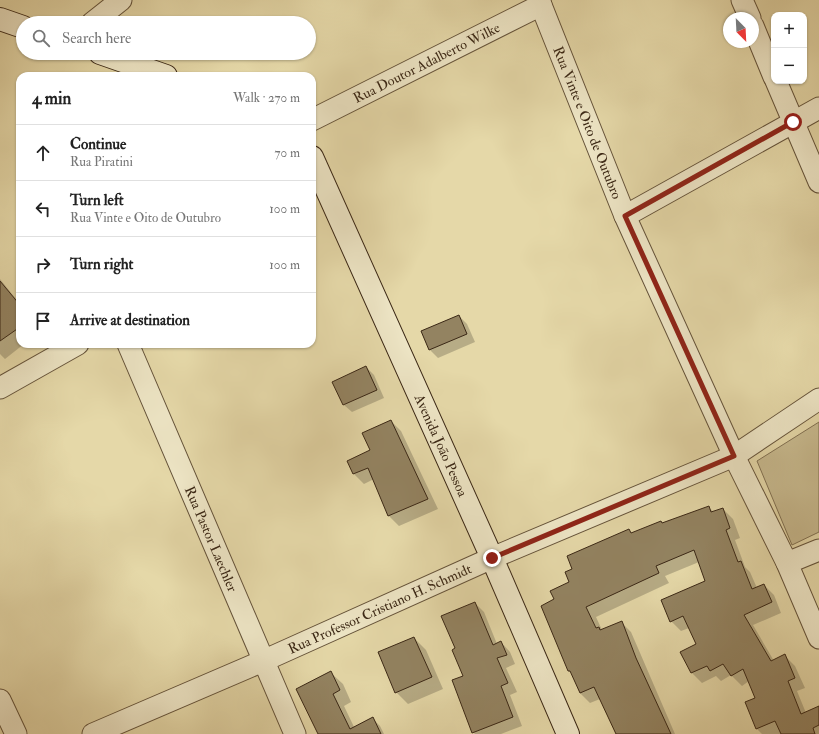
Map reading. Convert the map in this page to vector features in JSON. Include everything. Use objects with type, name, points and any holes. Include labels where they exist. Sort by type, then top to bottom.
[{"type":"street","points":[[101,16],[121,0]]},
{"type":"street","points":[[742,0],[747,12]]},
{"type":"street","name":"Rua Doutor Adalberto Wilke","points":[[316,118],[540,3]]},
{"type":"street","name":"Rua Vinte e Oito de Outubro","points":[[540,3],[625,216],[734,456],[787,563],[819,638]]},
{"type":"street","points":[[0,19],[16,25]]},
{"type":"street","points":[[759,41],[771,70]]},
{"type":"street","points":[[120,60],[155,72]]},
{"type":"street","points":[[777,84],[819,182]]},
{"type":"street","points":[[625,216],[819,108]]},
{"type":"street","name":"Avenida João Pessoa","points":[[316,166],[492,558],[568,734]]},
{"type":"street","points":[[0,388],[71,348]]},
{"type":"street","name":"Rua Pastor Laechler","points":[[130,348],[295,734]]},
{"type":"street","name":"Rua Professor Cristiano H. Schmidt","points":[[93,734],[263,661],[492,558],[734,456],[819,399]]},
{"type":"street","points":[[787,563],[819,550]]},
{"type":"street","points":[[0,700],[16,734]]},
{"type":"shaded area","points":[[819,422],[819,532],[792,545],[757,461]]},
{"type":"building","points":[[0,281],[16,300],[16,330],[0,341]]},
{"type":"building","points":[[459,315],[467,334],[429,350],[421,331]]},
{"type":"building","points":[[366,366],[377,390],[343,405],[332,382]]},
{"type":"building","points":[[391,420],[428,499],[388,516],[368,468],[353,474],[347,461],[370,450],[362,433]]},
{"type":"building","points":[[709,506],[711,512],[723,508],[730,528],[726,530],[738,562],[741,561],[752,589],[764,584],[772,602],[744,615],[771,661],[785,654],[795,678],[788,681],[801,714],[819,706],[819,725],[813,728],[815,734],[781,734],[775,721],[756,729],[745,702],[755,698],[743,669],[731,676],[723,664],[710,671],[707,666],[691,673],[680,652],[696,644],[683,616],[670,622],[661,600],[705,581],[694,550],[656,566],[659,573],[586,607],[596,628],[599,627],[600,630],[622,621],[636,658],[671,734],[616,734],[594,687],[580,693],[570,671],[568,671],[541,606],[554,599],[550,591],[569,582],[565,572],[572,569],[567,556],[629,529],[631,533],[661,521],[662,523]]},
{"type":"building","points":[[475,602],[493,645],[501,641],[507,655],[497,658],[508,683],[501,686],[513,717],[472,733],[452,680],[463,676],[452,650],[455,648],[441,616]]},
{"type":"building","points":[[414,637],[432,677],[395,693],[378,652]]},
{"type":"building","points":[[331,671],[340,690],[333,694],[350,729],[373,717],[381,734],[318,734],[296,689]]},
{"type":"route","points":[[492,558],[734,456],[625,216],[793,122]]}]
